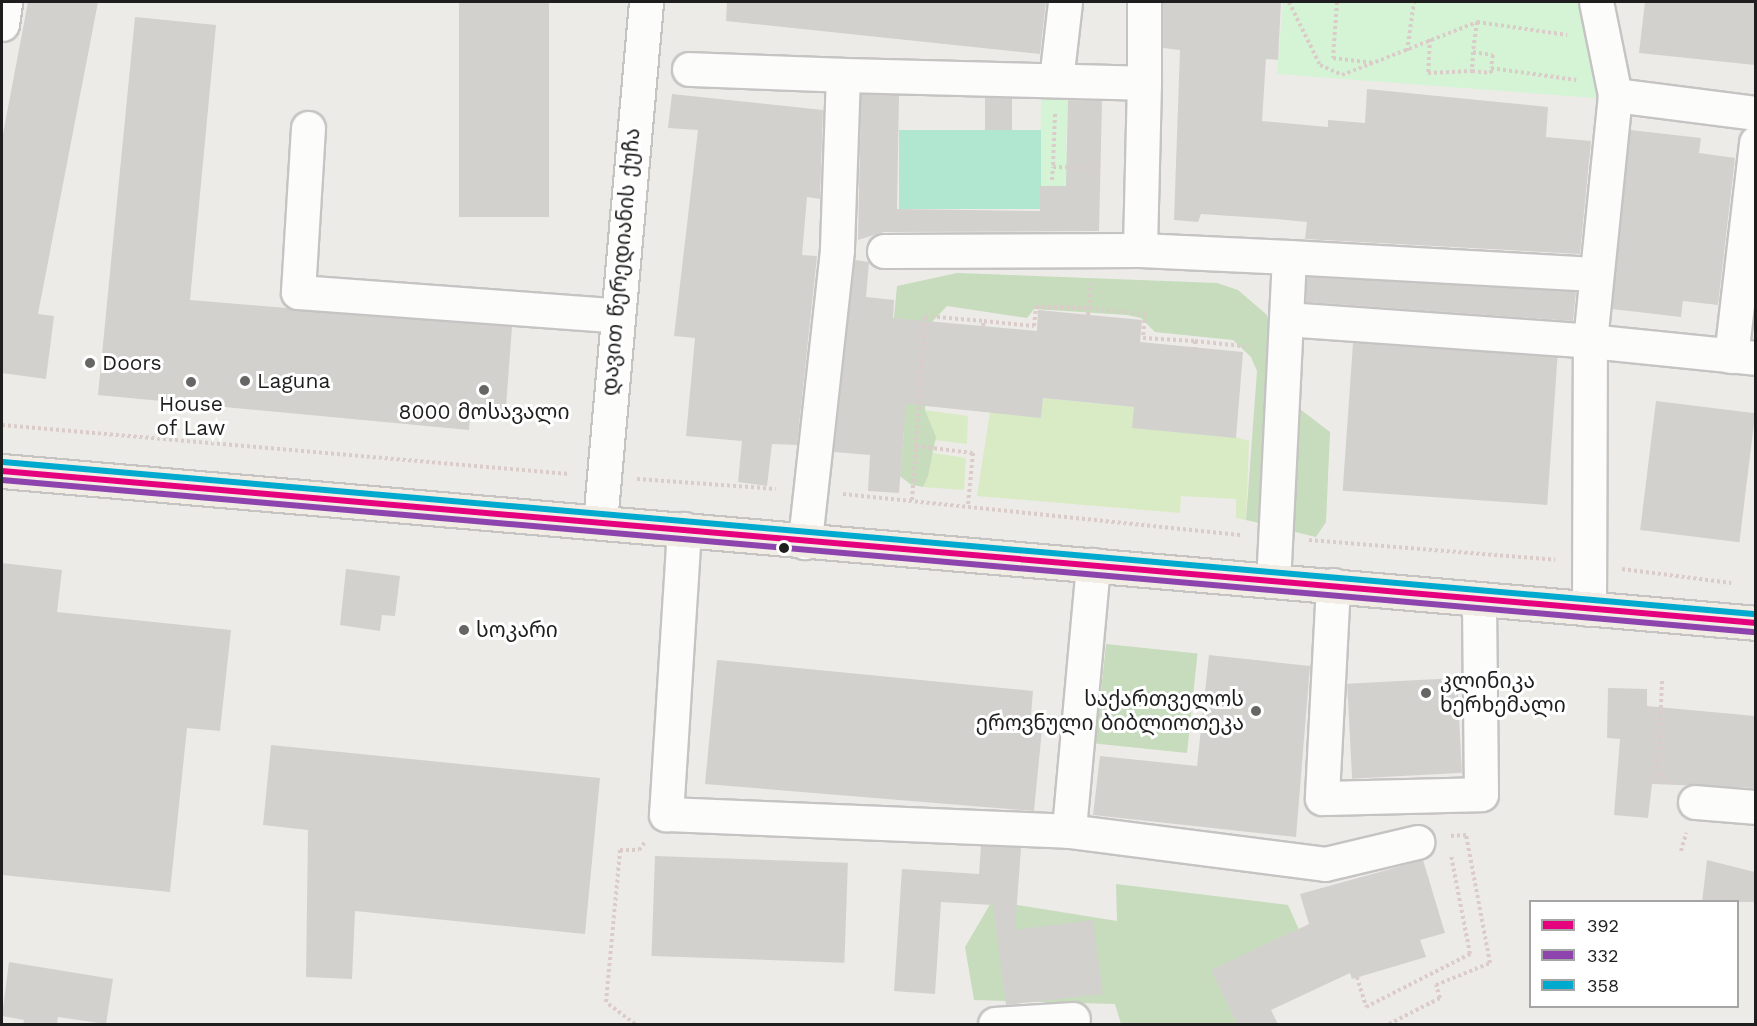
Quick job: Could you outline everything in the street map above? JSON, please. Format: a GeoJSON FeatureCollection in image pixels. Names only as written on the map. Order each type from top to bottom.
{"type":"FeatureCollection","features":[{"type":"Feature","properties":{"kind":"main road"},"geometry":{"type":"LineString","coordinates":[[2,471],[684,529],[805,542],[1273,579],[1479,601],[1755,623]]}},
{"type":"Feature","properties":{"kind":"street"},"geometry":{"type":"LineString","coordinates":[[2,24],[5,2]]}},
{"type":"Feature","properties":{"kind":"street","name":"დავით წერედიანის ქუჩა"},"geometry":{"type":"LineString","coordinates":[[600,522],[614,315],[646,2]]}},
{"type":"Feature","properties":{"kind":"street"},"geometry":{"type":"LineString","coordinates":[[1056,80],[1065,2]]}},
{"type":"Feature","properties":{"kind":"street"},"geometry":{"type":"LineString","coordinates":[[1140,250],[1144,2]]}},
{"type":"Feature","properties":{"kind":"street"},"geometry":{"type":"LineString","coordinates":[[1589,609],[1591,566],[1590,341],[1615,90],[1596,2]]}},
{"type":"Feature","properties":{"kind":"street"},"geometry":{"type":"LineString","coordinates":[[689,69],[1144,83]]}},
{"type":"Feature","properties":{"kind":"street"},"geometry":{"type":"LineString","coordinates":[[805,542],[837,250],[843,75]]}},
{"type":"Feature","properties":{"kind":"street"},"geometry":{"type":"LineString","coordinates":[[1615,90],[1755,113]]}},
{"type":"Feature","properties":{"kind":"street"},"geometry":{"type":"LineString","coordinates":[[308,128],[298,292],[614,315]]}},
{"type":"Feature","properties":{"kind":"street"},"geometry":{"type":"LineString","coordinates":[[1286,319],[1590,341],[1743,357],[1755,142]]}},
{"type":"Feature","properties":{"kind":"street"},"geometry":{"type":"LineString","coordinates":[[884,251],[1140,250],[1595,274]]}},
{"type":"Feature","properties":{"kind":"street"},"geometry":{"type":"LineString","coordinates":[[1273,579],[1289,257]]}},
{"type":"Feature","properties":{"kind":"street"},"geometry":{"type":"LineString","coordinates":[[684,529],[666,814],[1069,831],[1325,864],[1432,839]]}},
{"type":"Feature","properties":{"kind":"street"},"geometry":{"type":"LineString","coordinates":[[1069,831],[1094,565]]}},
{"type":"Feature","properties":{"kind":"street"},"geometry":{"type":"LineString","coordinates":[[1333,585],[1322,798],[1481,794],[1479,601]]}},
{"type":"Feature","properties":{"kind":"street"},"geometry":{"type":"LineString","coordinates":[[1695,802],[1755,807]]}},
{"type":"Feature","properties":{"kind":"street"},"geometry":{"type":"LineString","coordinates":[[995,1024],[1073,1018]]}},
{"type":"Feature","properties":{"kind":"path"},"geometry":{"type":"LineString","coordinates":[[1289,2],[1320,65],[1329,73],[1342,75],[1407,52],[1430,39],[1477,22],[1606,41]]}},
{"type":"Feature","properties":{"kind":"path"},"geometry":{"type":"LineString","coordinates":[[1337,2],[1333,58],[1377,63]]}},
{"type":"Feature","properties":{"kind":"path"},"geometry":{"type":"LineString","coordinates":[[1407,52],[1414,2]]}},
{"type":"Feature","properties":{"kind":"path"},"geometry":{"type":"LineString","coordinates":[[1472,71],[1477,22]]}},
{"type":"Feature","properties":{"kind":"path"},"geometry":{"type":"LineString","coordinates":[[1430,39],[1428,73],[1472,71],[1491,73],[1493,55],[1473,52]]}},
{"type":"Feature","properties":{"kind":"path"},"geometry":{"type":"LineString","coordinates":[[1491,68],[1615,90]]}},
{"type":"Feature","properties":{"kind":"path"},"geometry":{"type":"LineString","coordinates":[[1052,180],[1056,80]]}},
{"type":"Feature","properties":{"kind":"path"},"geometry":{"type":"LineString","coordinates":[[1053,166],[1093,168]]}},
{"type":"Feature","properties":{"kind":"path"},"geometry":{"type":"LineString","coordinates":[[912,500],[926,316],[1034,326],[1036,307],[1144,314],[1143,338],[1195,342],[1195,348]]}},
{"type":"Feature","properties":{"kind":"path"},"geometry":{"type":"LineString","coordinates":[[2,425],[571,474]]}},
{"type":"Feature","properties":{"kind":"path"},"geometry":{"type":"LineString","coordinates":[[916,446],[973,453],[968,505]]}},
{"type":"Feature","properties":{"kind":"path"},"geometry":{"type":"LineString","coordinates":[[634,479],[968,505],[1275,539],[1591,566],[1744,585]]}},
{"type":"Feature","properties":{"kind":"path"},"geometry":{"type":"LineString","coordinates":[[1662,681],[1658,774],[1695,802]]}},
{"type":"Feature","properties":{"kind":"path"},"geometry":{"type":"LineString","coordinates":[[1389,1024],[1440,998],[1436,985],[1490,963],[1466,835],[1452,836]]}},
{"type":"Feature","properties":{"kind":"path"},"geometry":{"type":"LineString","coordinates":[[1357,977],[1366,1007],[1470,954],[1432,839]]}},
{"type":"Feature","properties":{"kind":"path"},"geometry":{"type":"LineString","coordinates":[[634,1024],[606,1002],[620,850],[639,850]]}},
{"type":"Feature","properties":{"kind":"green space"},"geometry":{"type":"Polygon","coordinates":[[[1283,2],[1583,2],[1608,99],[1277,74],[1283,2]]]}},
{"type":"Feature","properties":{"kind":"green space"},"geometry":{"type":"Polygon","coordinates":[[[1041,94],[1068,95],[1066,150],[1100,151],[1069,186],[1040,186],[1041,94]]]}},
{"type":"Feature","properties":{"kind":"green space"},"geometry":{"type":"Polygon","coordinates":[[[899,130],[1041,130],[1041,209],[899,209],[899,130]]]}},
{"type":"Feature","properties":{"kind":"green space"},"geometry":{"type":"Polygon","coordinates":[[[957,273],[1217,283],[1238,290],[1267,315],[1292,403],[1330,432],[1326,522],[1316,537],[1246,520],[1257,371],[1251,357],[1233,340],[1155,332],[1141,318],[1127,315],[1034,309],[1027,318],[947,306],[930,324],[925,410],[936,437],[928,476],[923,487],[910,484],[900,476],[904,429],[883,428],[897,286],[957,273]]]}},
{"type":"Feature","properties":{"kind":"green space"},"geometry":{"type":"Polygon","coordinates":[[[1043,398],[1134,407],[1249,441],[1246,520],[1236,518],[1236,499],[1181,496],[1180,513],[977,496],[990,412],[1041,417],[1043,398]]]}},
{"type":"Feature","properties":{"kind":"green space"},"geometry":{"type":"Polygon","coordinates":[[[925,410],[968,416],[967,444],[935,440],[925,410]]]}},
{"type":"Feature","properties":{"kind":"green space"},"geometry":{"type":"Polygon","coordinates":[[[933,453],[966,458],[964,490],[923,487],[933,453]]]}},
{"type":"Feature","properties":{"kind":"green space"},"geometry":{"type":"Polygon","coordinates":[[[1106,644],[1197,654],[1187,753],[1096,743],[1106,644]]]}},
{"type":"Feature","properties":{"kind":"green space"},"geometry":{"type":"Polygon","coordinates":[[[1116,884],[1288,905],[1300,932],[1242,959],[1267,1024],[1121,1024],[1115,1004],[974,1000],[965,947],[992,901],[1117,921],[1116,884]]]}},
{"type":"Feature","properties":{"kind":"building"},"geometry":{"type":"Polygon","coordinates":[[[28,2],[98,2],[38,314],[54,316],[46,379],[2,373],[2,139],[28,2]]]}},
{"type":"Feature","properties":{"kind":"building"},"geometry":{"type":"Polygon","coordinates":[[[459,2],[549,2],[549,217],[459,217],[459,2]]]}},
{"type":"Feature","properties":{"kind":"building"},"geometry":{"type":"Polygon","coordinates":[[[727,2],[1046,2],[1040,54],[726,21],[727,2]]]}},
{"type":"Feature","properties":{"kind":"building"},"geometry":{"type":"Polygon","coordinates":[[[1163,2],[1281,2],[1278,60],[1266,59],[1262,121],[1328,127],[1328,120],[1365,123],[1367,89],[1548,107],[1546,137],[1591,141],[1580,254],[1305,239],[1307,222],[1276,219],[1201,214],[1198,222],[1174,220],[1180,50],[1163,48],[1163,2]]]}},
{"type":"Feature","properties":{"kind":"building"},"geometry":{"type":"Polygon","coordinates":[[[1645,2],[1755,2],[1755,65],[1639,53],[1645,2]]]}},
{"type":"Feature","properties":{"kind":"building"},"geometry":{"type":"Polygon","coordinates":[[[135,17],[216,25],[190,300],[512,327],[505,420],[470,417],[469,430],[98,395],[135,17]]]}},
{"type":"Feature","properties":{"kind":"building"},"geometry":{"type":"Polygon","coordinates":[[[672,94],[823,110],[820,199],[807,197],[802,255],[817,256],[797,445],[772,444],[767,486],[738,482],[742,441],[686,436],[695,338],[674,336],[698,130],[668,128],[672,94]]]}},
{"type":"Feature","properties":{"kind":"building"},"geometry":{"type":"Polygon","coordinates":[[[861,94],[899,95],[897,209],[1040,211],[1040,186],[1066,186],[1068,100],[1102,101],[1099,231],[884,232],[858,240],[861,94]]]}},
{"type":"Feature","properties":{"kind":"building"},"geometry":{"type":"Polygon","coordinates":[[[985,98],[1012,98],[1012,130],[985,130],[985,98]]]}},
{"type":"Feature","properties":{"kind":"building"},"geometry":{"type":"Polygon","coordinates":[[[1630,130],[1701,138],[1699,153],[1735,158],[1718,305],[1683,301],[1681,317],[1612,309],[1630,130]]]}},
{"type":"Feature","properties":{"kind":"building"},"geometry":{"type":"Polygon","coordinates":[[[855,260],[869,262],[866,297],[894,300],[893,318],[1037,331],[1038,310],[1142,320],[1140,342],[1243,352],[1236,438],[1132,428],[1134,407],[1043,398],[1041,418],[906,404],[899,493],[868,491],[870,455],[834,452],[855,260]]]}},
{"type":"Feature","properties":{"kind":"building"},"geometry":{"type":"Polygon","coordinates":[[[1307,277],[1576,292],[1573,321],[1306,302],[1307,277]]]}},
{"type":"Feature","properties":{"kind":"building"},"geometry":{"type":"Polygon","coordinates":[[[1353,343],[1558,357],[1547,505],[1343,491],[1353,343]]]}},
{"type":"Feature","properties":{"kind":"building"},"geometry":{"type":"Polygon","coordinates":[[[1656,401],[1755,413],[1739,542],[1640,530],[1656,401]]]}},
{"type":"Feature","properties":{"kind":"building"},"geometry":{"type":"Polygon","coordinates":[[[2,563],[62,570],[57,612],[231,630],[220,731],[187,728],[170,892],[2,875],[2,563]]]}},
{"type":"Feature","properties":{"kind":"building"},"geometry":{"type":"Polygon","coordinates":[[[346,569],[400,576],[395,616],[382,615],[380,631],[340,625],[346,569]]]}},
{"type":"Feature","properties":{"kind":"building","name":"საქართველოს ეროვნული ბიბლიოთეკა"},"geometry":{"type":"Polygon","coordinates":[[[1209,655],[1310,666],[1296,837],[1093,815],[1100,756],[1197,766],[1209,655]]]}},
{"type":"Feature","properties":{"kind":"building"},"geometry":{"type":"Polygon","coordinates":[[[717,660],[1033,691],[1030,728],[1042,729],[1034,811],[705,784],[717,660]]]}},
{"type":"Feature","properties":{"kind":"building"},"geometry":{"type":"Polygon","coordinates":[[[1457,678],[1462,773],[1352,779],[1347,684],[1457,678]]]}},
{"type":"Feature","properties":{"kind":"building"},"geometry":{"type":"Polygon","coordinates":[[[1608,688],[1647,689],[1647,706],[1755,716],[1755,788],[1652,784],[1648,818],[1614,815],[1620,739],[1607,738],[1608,688]]]}},
{"type":"Feature","properties":{"kind":"building"},"geometry":{"type":"Polygon","coordinates":[[[271,745],[600,778],[585,934],[355,911],[352,979],[306,977],[308,830],[263,825],[271,745]]]}},
{"type":"Feature","properties":{"kind":"building"},"geometry":{"type":"Polygon","coordinates":[[[981,846],[1021,848],[1015,930],[1093,920],[1103,994],[1006,1005],[993,905],[941,902],[935,994],[894,991],[902,869],[979,874],[981,846]]]}},
{"type":"Feature","properties":{"kind":"building"},"geometry":{"type":"Polygon","coordinates":[[[655,856],[848,863],[844,963],[652,956],[655,856]]]}},
{"type":"Feature","properties":{"kind":"building"},"geometry":{"type":"Polygon","coordinates":[[[1423,860],[1445,933],[1420,940],[1426,957],[1352,979],[1350,973],[1271,1010],[1278,1024],[1237,1024],[1211,970],[1309,924],[1300,894],[1423,860]]]}},
{"type":"Feature","properties":{"kind":"building"},"geometry":{"type":"Polygon","coordinates":[[[1707,860],[1755,872],[1755,902],[1702,900],[1707,860]]]}},
{"type":"Feature","properties":{"kind":"building"},"geometry":{"type":"Polygon","coordinates":[[[9,962],[113,979],[106,1024],[58,1017],[57,1024],[23,1024],[24,1020],[2,1016],[9,962]]]}},
{"type":"Feature","properties":{"kind":"transit line","name":"358"},"geometry":{"type":"LineString","coordinates":[[3,462],[1756,614]]}},
{"type":"Feature","properties":{"kind":"transit line","name":"392"},"geometry":{"type":"LineString","coordinates":[[2,471],[1756,623]]}},
{"type":"Feature","properties":{"kind":"transit line","name":"332"},"geometry":{"type":"LineString","coordinates":[[2,480],[1755,632]]}},
{"type":"Feature","properties":{"kind":"place","name":"Doors"},"geometry":{"type":"Point","coordinates":[90,363]}},
{"type":"Feature","properties":{"kind":"place","name":"Laguna"},"geometry":{"type":"Point","coordinates":[245,381]}},
{"type":"Feature","properties":{"kind":"place","name":"House of Law"},"geometry":{"type":"Point","coordinates":[191,382]}},
{"type":"Feature","properties":{"kind":"place","name":"8000 მოსავალი"},"geometry":{"type":"Point","coordinates":[484,390]}},
{"type":"Feature","properties":{"kind":"place","name":"სოკარი"},"geometry":{"type":"Point","coordinates":[464,630]}},
{"type":"Feature","properties":{"kind":"place","name":"კლინიკა ხერხემალი"},"geometry":{"type":"Point","coordinates":[1426,693]}},
{"type":"Feature","properties":{"kind":"place","name":"საქართველოს ეროვნული ბიბლიოთეკა"},"geometry":{"type":"Point","coordinates":[1256,711]}}]}
